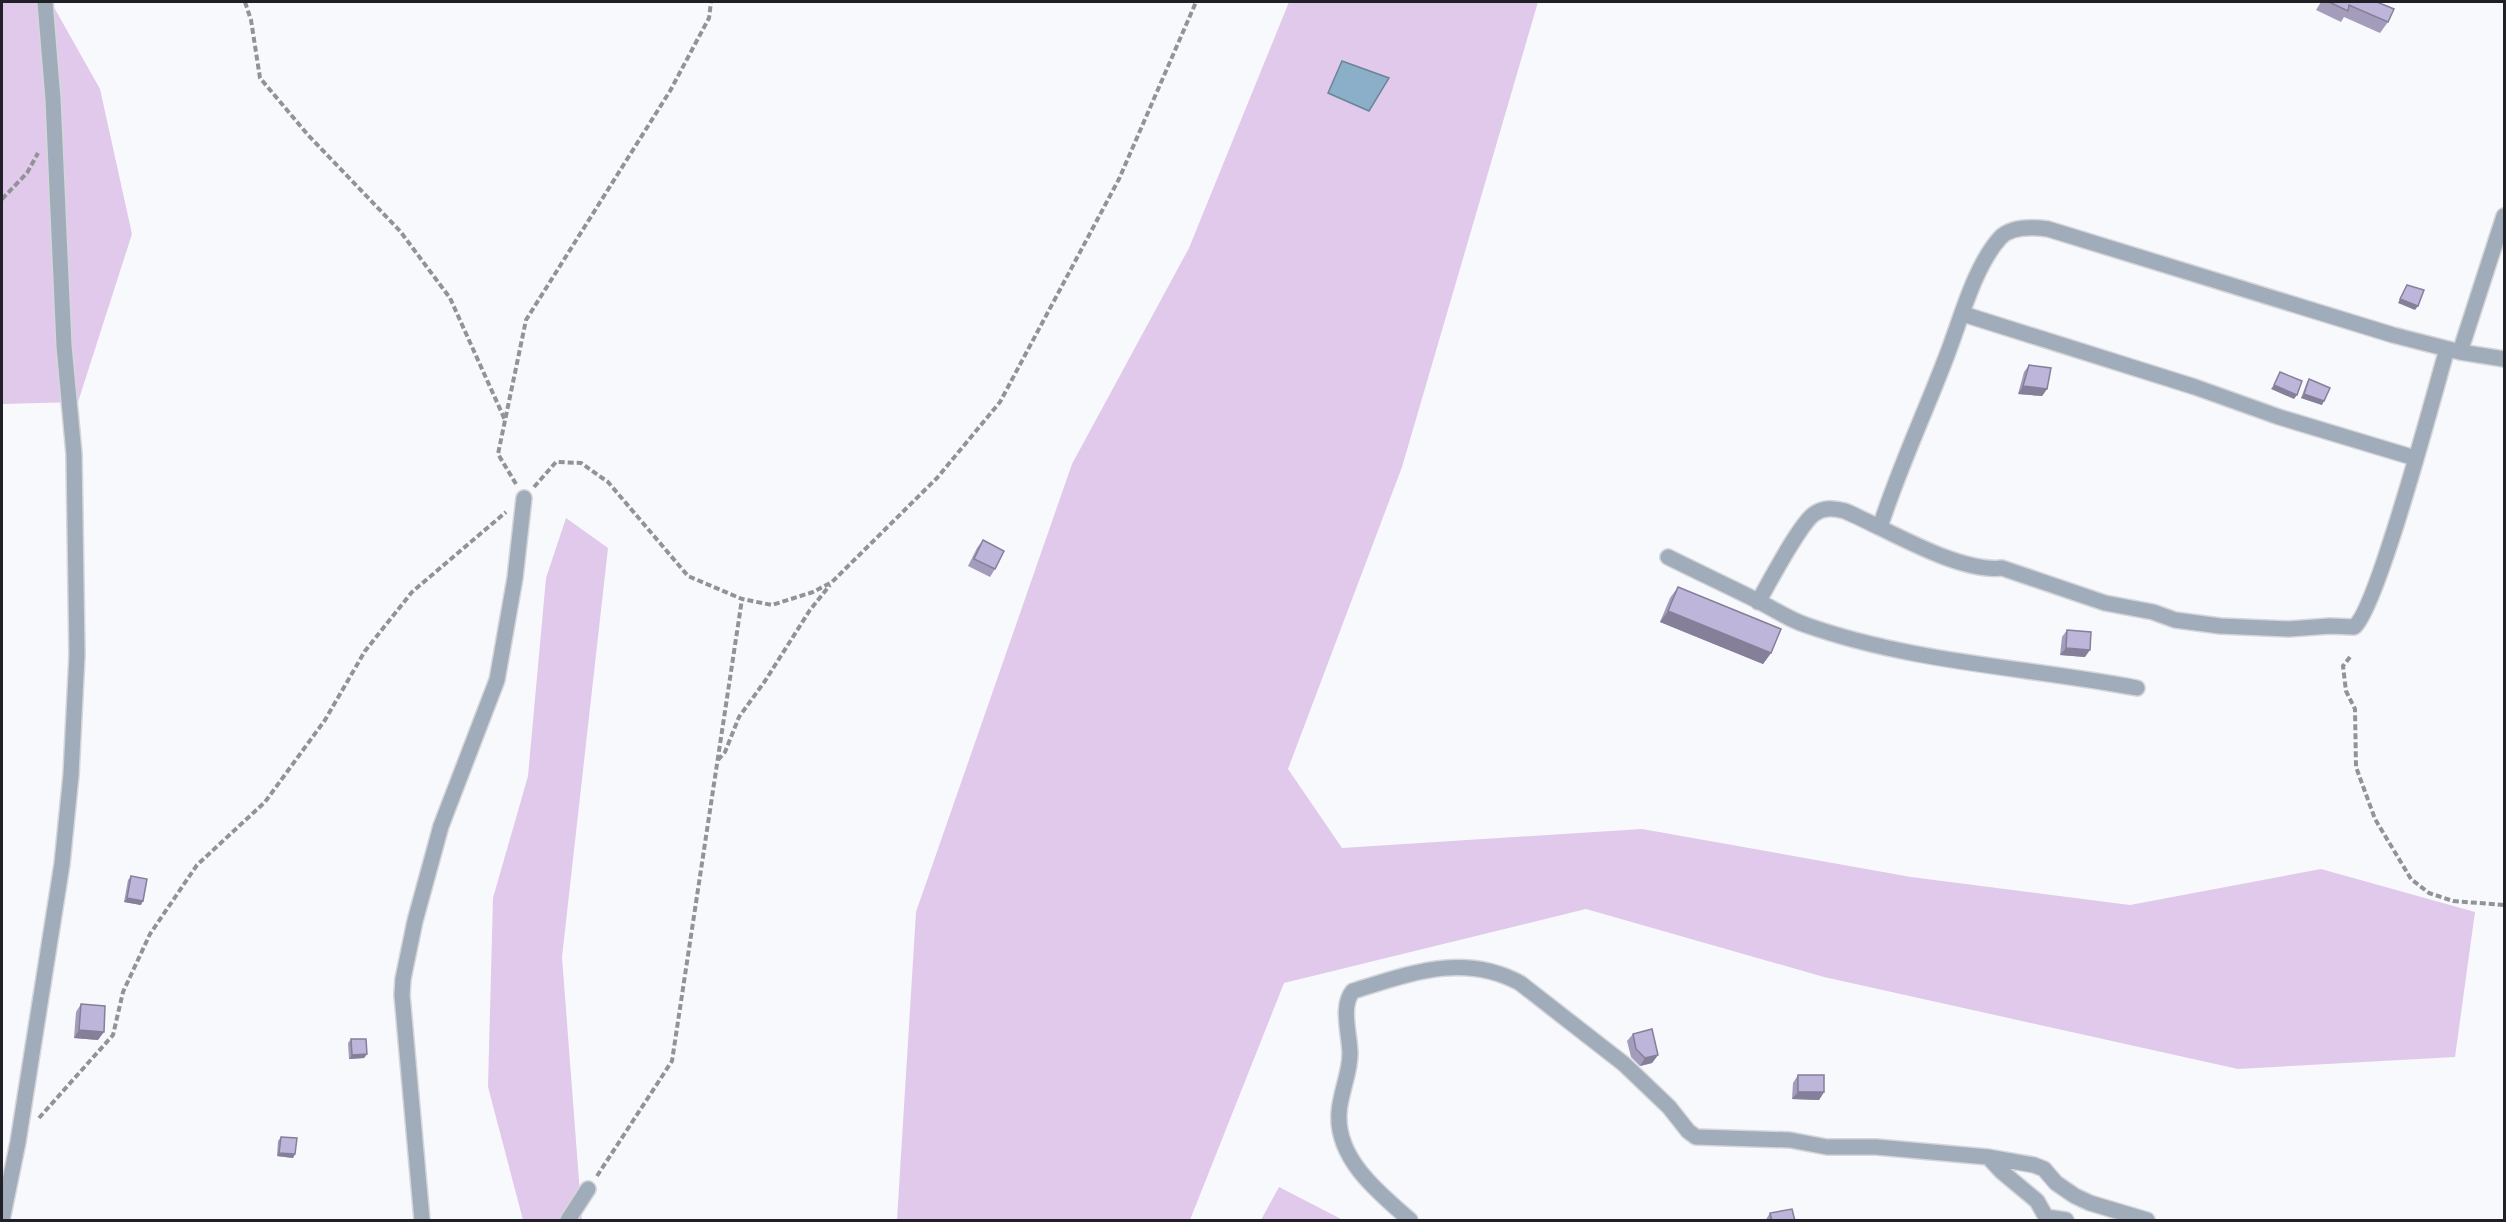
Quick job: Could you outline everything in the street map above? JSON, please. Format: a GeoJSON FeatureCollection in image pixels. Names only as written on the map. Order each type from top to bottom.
{"type":"FeatureCollection","features":[{"type":"Feature","properties":{"kind":"street"},"geometry":{"type":"LineString","coordinates":[[2,1221],[18,1142],[62,864],[77,655],[74,454],[64,346],[55,134],[45,2]]}},
{"type":"Feature","properties":{"kind":"street"},"geometry":{"type":"LineString","coordinates":[[1758,602],[1794,540],[1812,515],[1832,508],[1845,511],[1948,558],[1985,570],[2002,568],[2104,603],[2153,612],[2175,620],[2220,626],[2289,629],[2330,626],[2348,628],[2357,624],[2366,610],[2388,549],[2415,458],[2505,216]]}},
{"type":"Feature","properties":{"kind":"street"},"geometry":{"type":"LineString","coordinates":[[1880,527],[1902,461],[1983,262],[2002,236],[2030,227],[2048,230],[2393,335],[2454,351],[2505,359]]}},
{"type":"Feature","properties":{"kind":"street"},"geometry":{"type":"LineString","coordinates":[[1963,314],[2194,387],[2279,417],[2415,458]]}},
{"type":"Feature","properties":{"kind":"street"},"geometry":{"type":"LineString","coordinates":[[422,1221],[402,994],[403,979],[415,921],[441,826],[497,680],[515,578],[524,498]]}},
{"type":"Feature","properties":{"kind":"street"},"geometry":{"type":"LineString","coordinates":[[1668,558],[1805,625],[1894,650],[1944,660],[2073,676],[2137,688]]}},
{"type":"Feature","properties":{"kind":"street"},"geometry":{"type":"LineString","coordinates":[[1410,1221],[1377,1191],[1356,1166],[1341,1136],[1339,1112],[1350,1056],[1345,1005],[1353,991],[1431,968],[1468,968],[1502,974],[1520,983],[1624,1064],[1670,1107],[1688,1131],[1696,1137],[1790,1140],[1827,1147],[1876,1147],[1988,1157],[2034,1165],[2044,1169],[2056,1183],[2082,1200],[2147,1221]]}},
{"type":"Feature","properties":{"kind":"street"},"geometry":{"type":"LineString","coordinates":[[1988,1157],[2037,1201],[2046,1217],[2066,1221]]}},
{"type":"Feature","properties":{"kind":"street"},"geometry":{"type":"LineString","coordinates":[[568,1221],[588,1189]]}},
{"type":"Feature","properties":{"kind":"path"},"geometry":{"type":"LineString","coordinates":[[245,2],[251,20],[260,78],[308,135],[400,231],[450,298],[506,420]]}},
{"type":"Feature","properties":{"kind":"path"},"geometry":{"type":"LineString","coordinates":[[524,498],[498,454],[526,320],[670,91],[709,18],[711,2]]}},
{"type":"Feature","properties":{"kind":"path"},"geometry":{"type":"LineString","coordinates":[[716,761],[724,752],[739,717],[810,610],[832,582],[937,477],[1000,402],[1119,179],[1196,2]]}},
{"type":"Feature","properties":{"kind":"path"},"geometry":{"type":"LineString","coordinates":[[2,199],[27,173],[38,154],[55,134]]}},
{"type":"Feature","properties":{"kind":"path"},"geometry":{"type":"LineString","coordinates":[[18,1142],[113,1035],[123,993],[150,934],[197,865],[266,802],[325,720],[365,651],[412,592],[524,498],[556,462],[581,463],[608,482],[688,576],[742,599],[772,605],[813,592],[832,582]]}},
{"type":"Feature","properties":{"kind":"path"},"geometry":{"type":"LineString","coordinates":[[588,1189],[672,1060],[742,599]]}},
{"type":"Feature","properties":{"kind":"path"},"geometry":{"type":"LineString","coordinates":[[2350,657],[2343,666],[2346,691],[2355,709],[2356,767],[2375,819],[2411,879],[2429,892],[2453,901],[2505,905]]}},
{"type":"Feature","properties":{"kind":"shaded area"},"geometry":{"type":"Polygon","coordinates":[[[2,2],[51,2],[100,89],[132,234],[78,402],[2,404],[2,2]]]}},
{"type":"Feature","properties":{"kind":"shaded area"},"geometry":{"type":"Polygon","coordinates":[[[1289,2],[1538,2],[1402,467],[1288,769],[1342,848],[1642,829],[1911,877],[2130,905],[2321,869],[2475,912],[2455,1057],[2238,1069],[1824,977],[1586,909],[1284,983],[1190,1220],[897,1220],[916,912],[1072,464],[1189,248],[1289,2]]]}},
{"type":"Feature","properties":{"kind":"shaded area"},"geometry":{"type":"Polygon","coordinates":[[[566,518],[608,548],[562,957],[582,1220],[523,1220],[488,1087],[493,898],[528,776],[546,578],[566,518]]]}},
{"type":"Feature","properties":{"kind":"shaded area"},"geometry":{"type":"Polygon","coordinates":[[[1279,1187],[1343,1220],[1261,1220],[1279,1187]]]}},
{"type":"Feature","properties":{"kind":"water"},"geometry":{"type":"Polygon","coordinates":[[[1342,61],[1389,78],[1369,111],[1328,93],[1342,61]]]}},
{"type":"Feature","properties":{"kind":"building"},"geometry":{"type":"Polygon","coordinates":[[[2329,2],[2377,2],[2394,9],[2388,22],[2349,5],[2348,11],[2329,2]]]}},
{"type":"Feature","properties":{"kind":"building"},"geometry":{"type":"Polygon","coordinates":[[[2407,285],[2424,290],[2418,306],[2400,299],[2407,285]]]}},
{"type":"Feature","properties":{"kind":"building"},"geometry":{"type":"Polygon","coordinates":[[[2029,365],[2051,368],[2047,389],[2023,386],[2029,365]]]}},
{"type":"Feature","properties":{"kind":"building"},"geometry":{"type":"Polygon","coordinates":[[[2280,372],[2302,381],[2297,395],[2274,385],[2280,372]]]}},
{"type":"Feature","properties":{"kind":"building"},"geometry":{"type":"Polygon","coordinates":[[[2309,379],[2330,388],[2324,401],[2304,394],[2309,379]]]}},
{"type":"Feature","properties":{"kind":"building"},"geometry":{"type":"Polygon","coordinates":[[[983,540],[1004,551],[995,569],[974,559],[983,540]]]}},
{"type":"Feature","properties":{"kind":"building"},"geometry":{"type":"Polygon","coordinates":[[[1678,587],[1781,629],[1771,653],[1668,611],[1678,587]]]}},
{"type":"Feature","properties":{"kind":"building"},"geometry":{"type":"Polygon","coordinates":[[[2067,630],[2091,632],[2090,650],[2066,648],[2067,630]]]}},
{"type":"Feature","properties":{"kind":"building"},"geometry":{"type":"Polygon","coordinates":[[[131,876],[147,879],[143,901],[127,898],[131,876]]]}},
{"type":"Feature","properties":{"kind":"building"},"geometry":{"type":"Polygon","coordinates":[[[81,1004],[105,1006],[104,1032],[79,1030],[81,1004]]]}},
{"type":"Feature","properties":{"kind":"building"},"geometry":{"type":"Polygon","coordinates":[[[1652,1029],[1658,1055],[1645,1058],[1636,1049],[1633,1034],[1652,1029]]]}},
{"type":"Feature","properties":{"kind":"building"},"geometry":{"type":"Polygon","coordinates":[[[351,1039],[366,1039],[367,1054],[352,1055],[351,1039]]]}},
{"type":"Feature","properties":{"kind":"building"},"geometry":{"type":"Polygon","coordinates":[[[1798,1075],[1824,1075],[1824,1092],[1798,1092],[1798,1075]]]}},
{"type":"Feature","properties":{"kind":"building"},"geometry":{"type":"Polygon","coordinates":[[[281,1137],[297,1138],[295,1154],[279,1153],[281,1137]]]}},
{"type":"Feature","properties":{"kind":"building"},"geometry":{"type":"Polygon","coordinates":[[[1792,1209],[1795,1221],[1772,1221],[1770,1213],[1792,1209]]]}}]}
